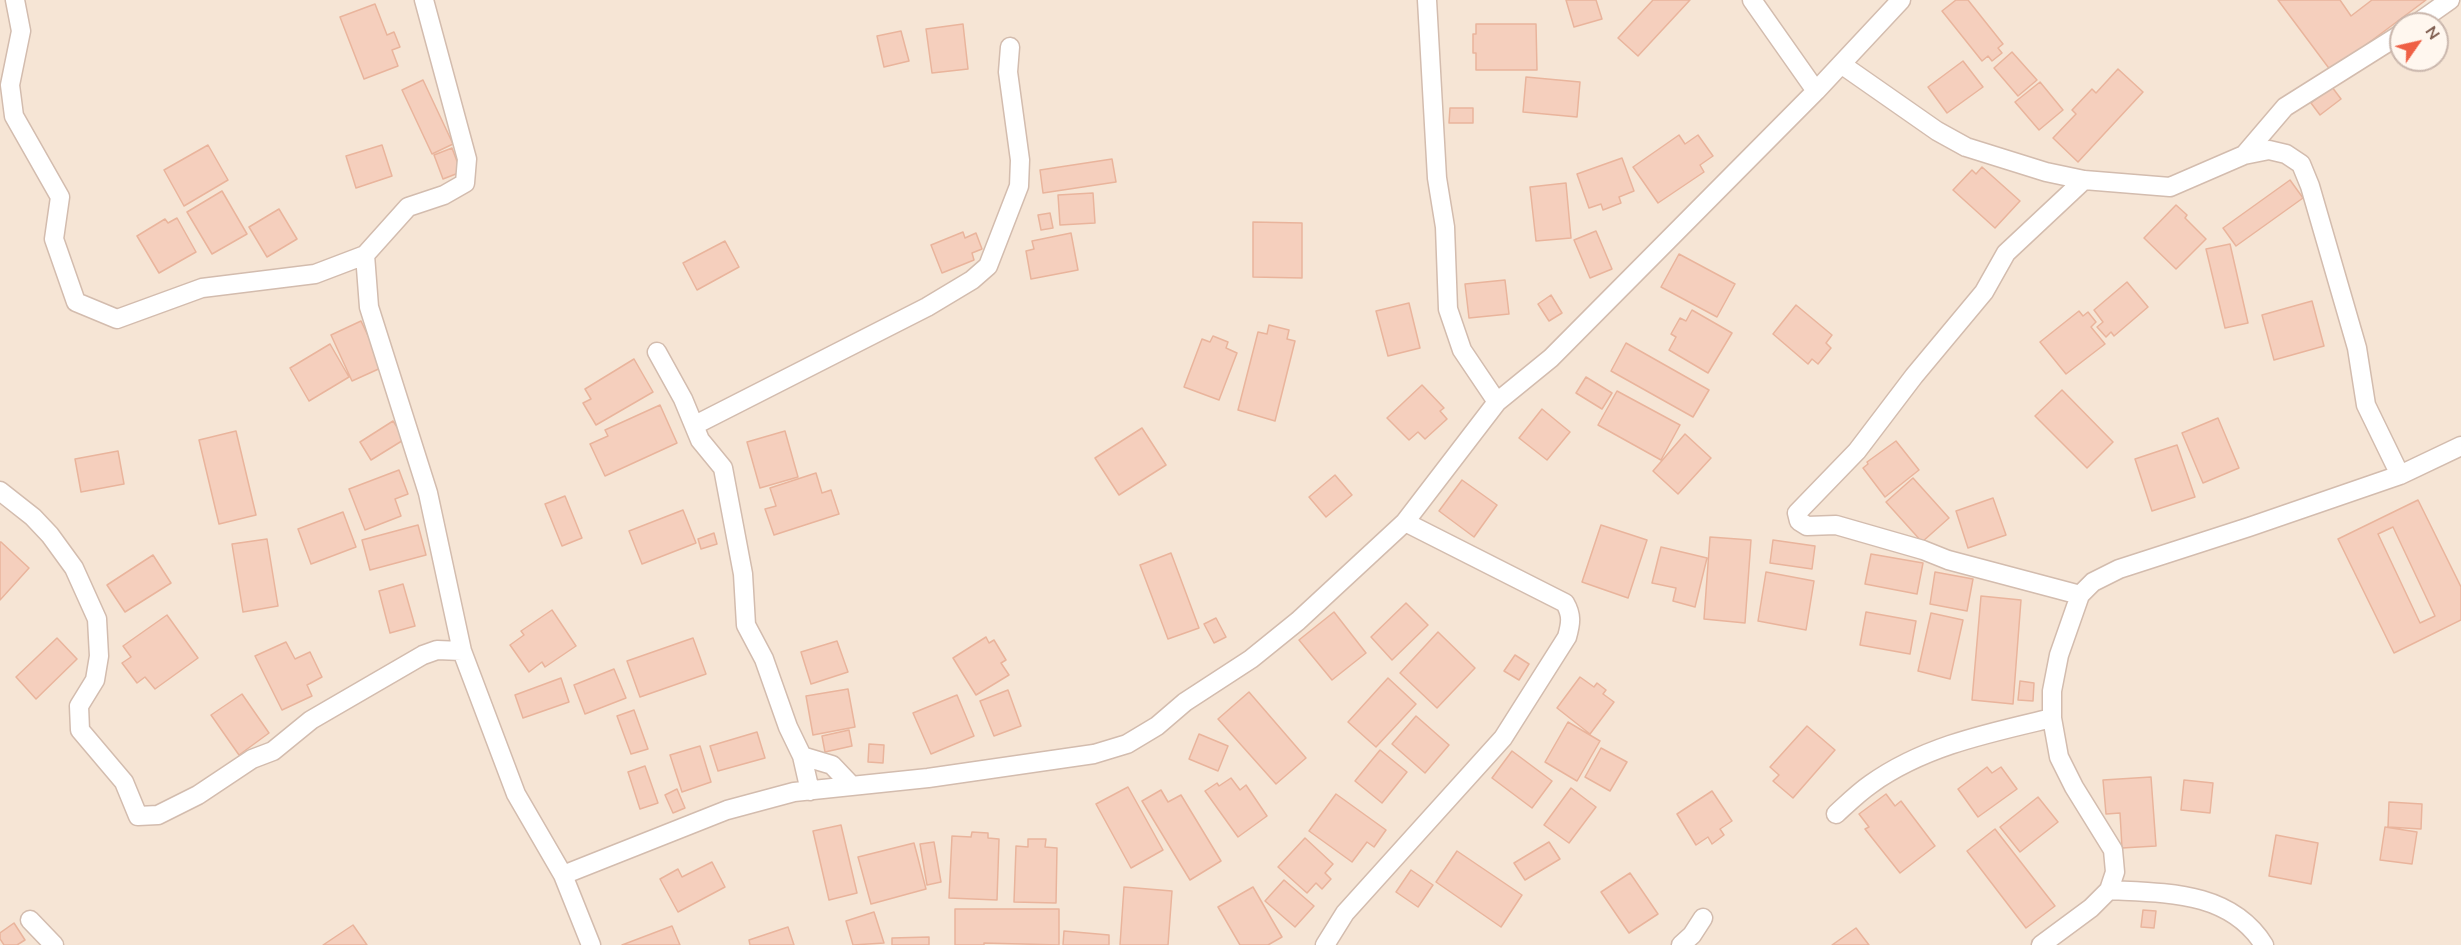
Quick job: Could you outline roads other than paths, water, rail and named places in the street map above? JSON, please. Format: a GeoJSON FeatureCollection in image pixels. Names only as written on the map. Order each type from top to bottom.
{"type":"FeatureCollection","features":[{"type":"Feature","properties":{"kind":"street"},"geometry":{"type":"LineString","coordinates":[[15,0],[21,31],[10,85],[14,116],[60,197],[54,239],[76,302],[117,320],[202,288],[315,274],[365,255],[408,207],[444,195],[465,183],[467,159],[424,0]]}},
{"type":"Feature","properties":{"kind":"street"},"geometry":{"type":"LineString","coordinates":[[1426,0],[1437,178],[1445,227],[1448,309],[1462,350],[1497,402]]}},
{"type":"Feature","properties":{"kind":"street"},"geometry":{"type":"LineString","coordinates":[[1752,0],[1816,91]]}},
{"type":"Feature","properties":{"kind":"street"},"geometry":{"type":"LineString","coordinates":[[563,875],[727,810],[794,792],[928,778],[1094,754],[1127,744],[1157,726],[1185,702],[1261,651],[1298,621],[1405,522],[1497,402],[1551,358],[1816,91],[1901,0]]}},
{"type":"Feature","properties":{"kind":"street"},"geometry":{"type":"LineString","coordinates":[[2433,12],[2450,0]]}},
{"type":"Feature","properties":{"kind":"street"},"geometry":{"type":"LineString","coordinates":[[2244,155],[2285,106],[2389,41]]}},
{"type":"Feature","properties":{"kind":"street"},"geometry":{"type":"LineString","coordinates":[[695,425],[927,307],[972,280],[988,266],[1019,186],[1020,160],[1008,72],[1010,47]]}},
{"type":"Feature","properties":{"kind":"street"},"geometry":{"type":"LineString","coordinates":[[1841,64],[1937,131],[1966,147],[2046,172],[2085,180],[2170,187],[2244,155],[2269,150],[2286,154],[2301,164],[2310,186],[2357,348],[2366,405],[2400,475]]}},
{"type":"Feature","properties":{"kind":"street"},"geometry":{"type":"LineString","coordinates":[[2079,595],[1948,560],[1923,550],[1836,525],[1807,526],[1799,521],[1797,513],[1857,451],[1914,376],[1984,292],[2006,253],[2085,180]]}},
{"type":"Feature","properties":{"kind":"street"},"geometry":{"type":"LineString","coordinates":[[365,255],[369,307],[428,493],[462,651],[516,794],[563,875],[591,945]]}},
{"type":"Feature","properties":{"kind":"street"},"geometry":{"type":"LineString","coordinates":[[657,352],[683,399],[700,440],[723,468],[743,574],[746,625],[764,659],[788,727],[802,756],[810,790]]}},
{"type":"Feature","properties":{"kind":"street"},"geometry":{"type":"LineString","coordinates":[[2041,945],[2091,908],[2109,890],[2115,872],[2113,850],[2074,787],[2059,757],[2052,718],[2052,692],[2059,656],[2079,595],[2093,582],[2119,569],[2400,475],[2461,446]]}},
{"type":"Feature","properties":{"kind":"street"},"geometry":{"type":"LineString","coordinates":[[0,491],[33,517],[50,535],[74,568],[97,619],[99,656],[95,680],[79,706],[80,730],[124,782],[138,816],[158,815],[198,795],[252,759],[273,751],[319,715],[423,655],[437,650],[462,651]]}},
{"type":"Feature","properties":{"kind":"street"},"geometry":{"type":"LineString","coordinates":[[1324,945],[1345,913],[1503,738],[1567,637],[1571,623],[1570,612],[1564,603],[1405,522]]}},
{"type":"Feature","properties":{"kind":"street"},"geometry":{"type":"LineString","coordinates":[[1836,814],[1870,784],[1909,761],[1955,742],[2052,718]]}},
{"type":"Feature","properties":{"kind":"street"},"geometry":{"type":"LineString","coordinates":[[802,756],[832,765],[852,786]]}},
{"type":"Feature","properties":{"kind":"street"},"geometry":{"type":"LineString","coordinates":[[2109,890],[2173,893],[2226,908],[2253,927],[2264,945]]}},
{"type":"Feature","properties":{"kind":"street"},"geometry":{"type":"LineString","coordinates":[[1681,945],[1692,935],[1702,918]]}},
{"type":"Feature","properties":{"kind":"street"},"geometry":{"type":"LineString","coordinates":[[30,920],[54,945]]}}]}
